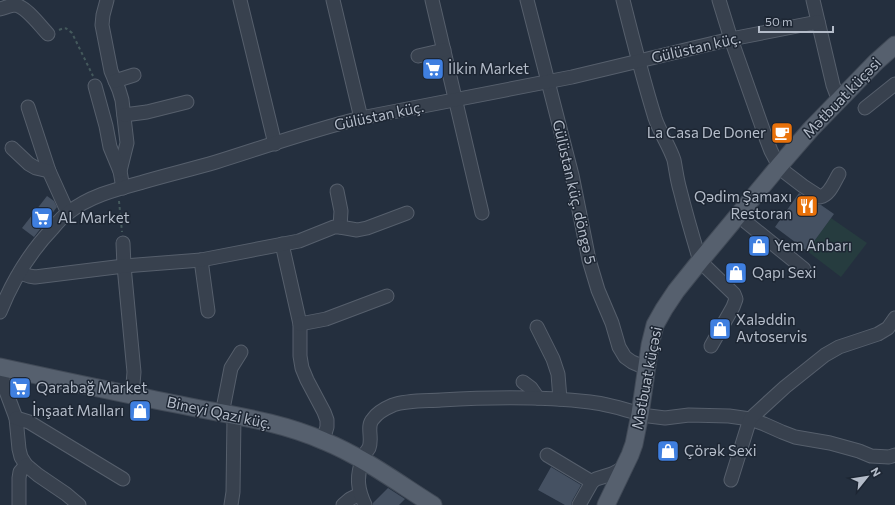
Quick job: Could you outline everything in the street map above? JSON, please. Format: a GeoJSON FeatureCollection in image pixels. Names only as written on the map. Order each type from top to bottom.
{"type":"FeatureCollection","features":[{"type":"Feature","properties":{"kind":"main road","name":"Mətbuat küçəsi"},"geometry":{"type":"LineString","coordinates":[[606,505],[625,467],[645,415],[659,348],[664,330],[672,314],[704,265],[742,219],[783,170],[818,135],[876,62],[895,46]]}},
{"type":"Feature","properties":{"kind":"main road","name":"Mətbuat küçəsi"},"geometry":{"type":"LineString","coordinates":[[844,101],[895,58]]}},
{"type":"Feature","properties":{"kind":"main road","name":"Mətbuat küçəsi"},"geometry":{"type":"LineString","coordinates":[[618,505],[639,460],[647,434],[645,415],[646,368],[655,325],[676,291],[704,265]]}},
{"type":"Feature","properties":{"kind":"main road","name":"Bineyi Qazi küç."},"geometry":{"type":"LineString","coordinates":[[1,367],[132,396],[258,420],[280,426],[323,440],[348,452],[434,505]]}},
{"type":"Feature","properties":{"kind":"street"},"geometry":{"type":"LineString","coordinates":[[108,0],[102,25],[111,71],[122,100],[127,143],[120,170],[120,189]]}},
{"type":"Feature","properties":{"kind":"street"},"geometry":{"type":"LineString","coordinates":[[240,0],[275,144]]}},
{"type":"Feature","properties":{"kind":"street"},"geometry":{"type":"LineString","coordinates":[[333,0],[361,118]]}},
{"type":"Feature","properties":{"kind":"street"},"geometry":{"type":"LineString","coordinates":[[432,0],[482,213]]}},
{"type":"Feature","properties":{"kind":"street","name":"Gülüstan küç. döngə 5"},"geometry":{"type":"LineString","coordinates":[[527,0],[572,175],[589,260],[598,290],[612,324],[619,347],[625,357],[646,368]]}},
{"type":"Feature","properties":{"kind":"street"},"geometry":{"type":"LineString","coordinates":[[623,0],[638,62],[655,119],[674,160],[691,234],[704,265],[734,294],[736,299],[711,346]]}},
{"type":"Feature","properties":{"kind":"street"},"geometry":{"type":"LineString","coordinates":[[719,0],[731,40],[771,151],[783,170],[820,197],[827,194],[839,174]]}},
{"type":"Feature","properties":{"kind":"street"},"geometry":{"type":"LineString","coordinates":[[813,0],[833,85],[836,93],[844,101]]}},
{"type":"Feature","properties":{"kind":"street"},"geometry":{"type":"LineString","coordinates":[[0,9],[17,5],[27,12],[48,34]]}},
{"type":"Feature","properties":{"kind":"street","name":"Gülüstan küç."},"geometry":{"type":"LineString","coordinates":[[0,312],[11,287],[33,252],[46,235],[68,213],[85,202],[101,195],[361,118],[572,78],[731,40],[818,22]]}},
{"type":"Feature","properties":{"kind":"street"},"geometry":{"type":"LineString","coordinates":[[418,56],[444,50]]}},
{"type":"Feature","properties":{"kind":"street"},"geometry":{"type":"LineString","coordinates":[[115,81],[134,75]]}},
{"type":"Feature","properties":{"kind":"street"},"geometry":{"type":"LineString","coordinates":[[865,108],[895,84]]}},
{"type":"Feature","properties":{"kind":"street"},"geometry":{"type":"LineString","coordinates":[[96,86],[110,146],[120,170]]}},
{"type":"Feature","properties":{"kind":"street"},"geometry":{"type":"LineString","coordinates":[[124,115],[147,112],[187,102]]}},
{"type":"Feature","properties":{"kind":"street"},"geometry":{"type":"LineString","coordinates":[[28,107],[49,171],[68,213]]}},
{"type":"Feature","properties":{"kind":"street"},"geometry":{"type":"LineString","coordinates":[[12,148],[29,164],[36,168],[49,171]]}},
{"type":"Feature","properties":{"kind":"street"},"geometry":{"type":"LineString","coordinates":[[337,191],[340,211],[340,227]]}},
{"type":"Feature","properties":{"kind":"street"},"geometry":{"type":"LineString","coordinates":[[20,273],[35,277],[124,266],[200,260],[299,241],[334,227],[357,230],[367,228],[407,213]]}},
{"type":"Feature","properties":{"kind":"street"},"geometry":{"type":"LineString","coordinates":[[742,219],[804,269]]}},
{"type":"Feature","properties":{"kind":"street"},"geometry":{"type":"LineString","coordinates":[[123,243],[134,372],[132,396]]}},
{"type":"Feature","properties":{"kind":"street"},"geometry":{"type":"LineString","coordinates":[[282,244],[300,324],[300,356],[302,368],[327,420],[327,427],[323,440]]}},
{"type":"Feature","properties":{"kind":"street"},"geometry":{"type":"LineString","coordinates":[[200,260],[208,311]]}},
{"type":"Feature","properties":{"kind":"street"},"geometry":{"type":"LineString","coordinates":[[300,324],[326,319],[387,296]]}},
{"type":"Feature","properties":{"kind":"street"},"geometry":{"type":"LineString","coordinates":[[731,480],[750,419],[785,387],[825,355],[839,347],[878,334],[888,328],[895,318]]}},
{"type":"Feature","properties":{"kind":"street"},"geometry":{"type":"LineString","coordinates":[[537,327],[553,359],[558,374],[560,399]]}},
{"type":"Feature","properties":{"kind":"street"},"geometry":{"type":"LineString","coordinates":[[230,505],[233,492],[228,415],[231,368],[241,352]]}},
{"type":"Feature","properties":{"kind":"street"},"geometry":{"type":"LineString","coordinates":[[1,367],[4,386],[16,418],[21,457],[26,465],[38,475],[66,494],[79,505]]}},
{"type":"Feature","properties":{"kind":"street"},"geometry":{"type":"LineString","coordinates":[[523,382],[531,388],[538,398]]}},
{"type":"Feature","properties":{"kind":"street"},"geometry":{"type":"LineString","coordinates":[[343,505],[350,499],[363,500],[358,484],[359,472],[362,460],[370,446],[370,423],[373,418],[392,405],[412,402],[522,397],[592,402],[645,415],[665,418],[689,415],[750,419],[795,437],[830,443],[872,456],[889,457],[895,455]]}},
{"type":"Feature","properties":{"kind":"street"},"geometry":{"type":"LineString","coordinates":[[16,418],[29,422],[123,479]]}},
{"type":"Feature","properties":{"kind":"street"},"geometry":{"type":"LineString","coordinates":[[547,455],[592,482]]}},
{"type":"Feature","properties":{"kind":"street"},"geometry":{"type":"LineString","coordinates":[[19,505],[20,472],[26,465]]}},
{"type":"Feature","properties":{"kind":"street"},"geometry":{"type":"LineString","coordinates":[[579,505],[592,482],[625,467]]}},
{"type":"Feature","properties":{"kind":"path"},"geometry":{"type":"LineString","coordinates":[[48,34],[64,28],[67,28],[72,33],[95,79],[96,86]]}},
{"type":"Feature","properties":{"kind":"path"},"geometry":{"type":"LineString","coordinates":[[120,189],[119,200],[123,243]]}},
{"type":"Feature","properties":{"kind":"green space"},"geometry":{"type":"Polygon","coordinates":[[[831,218],[867,243],[841,277],[807,251],[831,218]]]}},
{"type":"Feature","properties":{"kind":"building"},"geometry":{"type":"Polygon","coordinates":[[[799,193],[834,214],[807,251],[775,227],[799,193]]]}},
{"type":"Feature","properties":{"kind":"building"},"geometry":{"type":"Polygon","coordinates":[[[47,196],[54,201],[57,207],[34,237],[22,228],[47,196]]]}},
{"type":"Feature","properties":{"kind":"building"},"geometry":{"type":"Polygon","coordinates":[[[551,467],[581,485],[571,505],[565,505],[538,490],[551,467]]]}},
{"type":"Feature","properties":{"kind":"building"},"geometry":{"type":"Polygon","coordinates":[[[388,488],[405,499],[399,505],[373,505],[373,503],[388,488]]]}},
{"type":"Feature","properties":{"kind":"place","name":"İlkin Market"},"geometry":{"type":"Point","coordinates":[433,69]}},
{"type":"Feature","properties":{"kind":"place","name":"La Casa De Doner"},"geometry":{"type":"Point","coordinates":[782,133]}},
{"type":"Feature","properties":{"kind":"place","name":"Qədim Şamaxı Restoran"},"geometry":{"type":"Point","coordinates":[807,206]}},
{"type":"Feature","properties":{"kind":"place","name":"AL Market"},"geometry":{"type":"Point","coordinates":[42,218]}},
{"type":"Feature","properties":{"kind":"place","name":"Yem Anbarı"},"geometry":{"type":"Point","coordinates":[759,246]}},
{"type":"Feature","properties":{"kind":"place","name":"Qapı Sexi"},"geometry":{"type":"Point","coordinates":[736,273]}},
{"type":"Feature","properties":{"kind":"place","name":"Xaləddin Avtoservis"},"geometry":{"type":"Point","coordinates":[720,329]}},
{"type":"Feature","properties":{"kind":"place","name":"Qarabağ Market"},"geometry":{"type":"Point","coordinates":[20,388]}},
{"type":"Feature","properties":{"kind":"place","name":"İnşaat Malları"},"geometry":{"type":"Point","coordinates":[140,411]}},
{"type":"Feature","properties":{"kind":"place","name":"Çörək Sexi"},"geometry":{"type":"Point","coordinates":[668,451]}}]}
